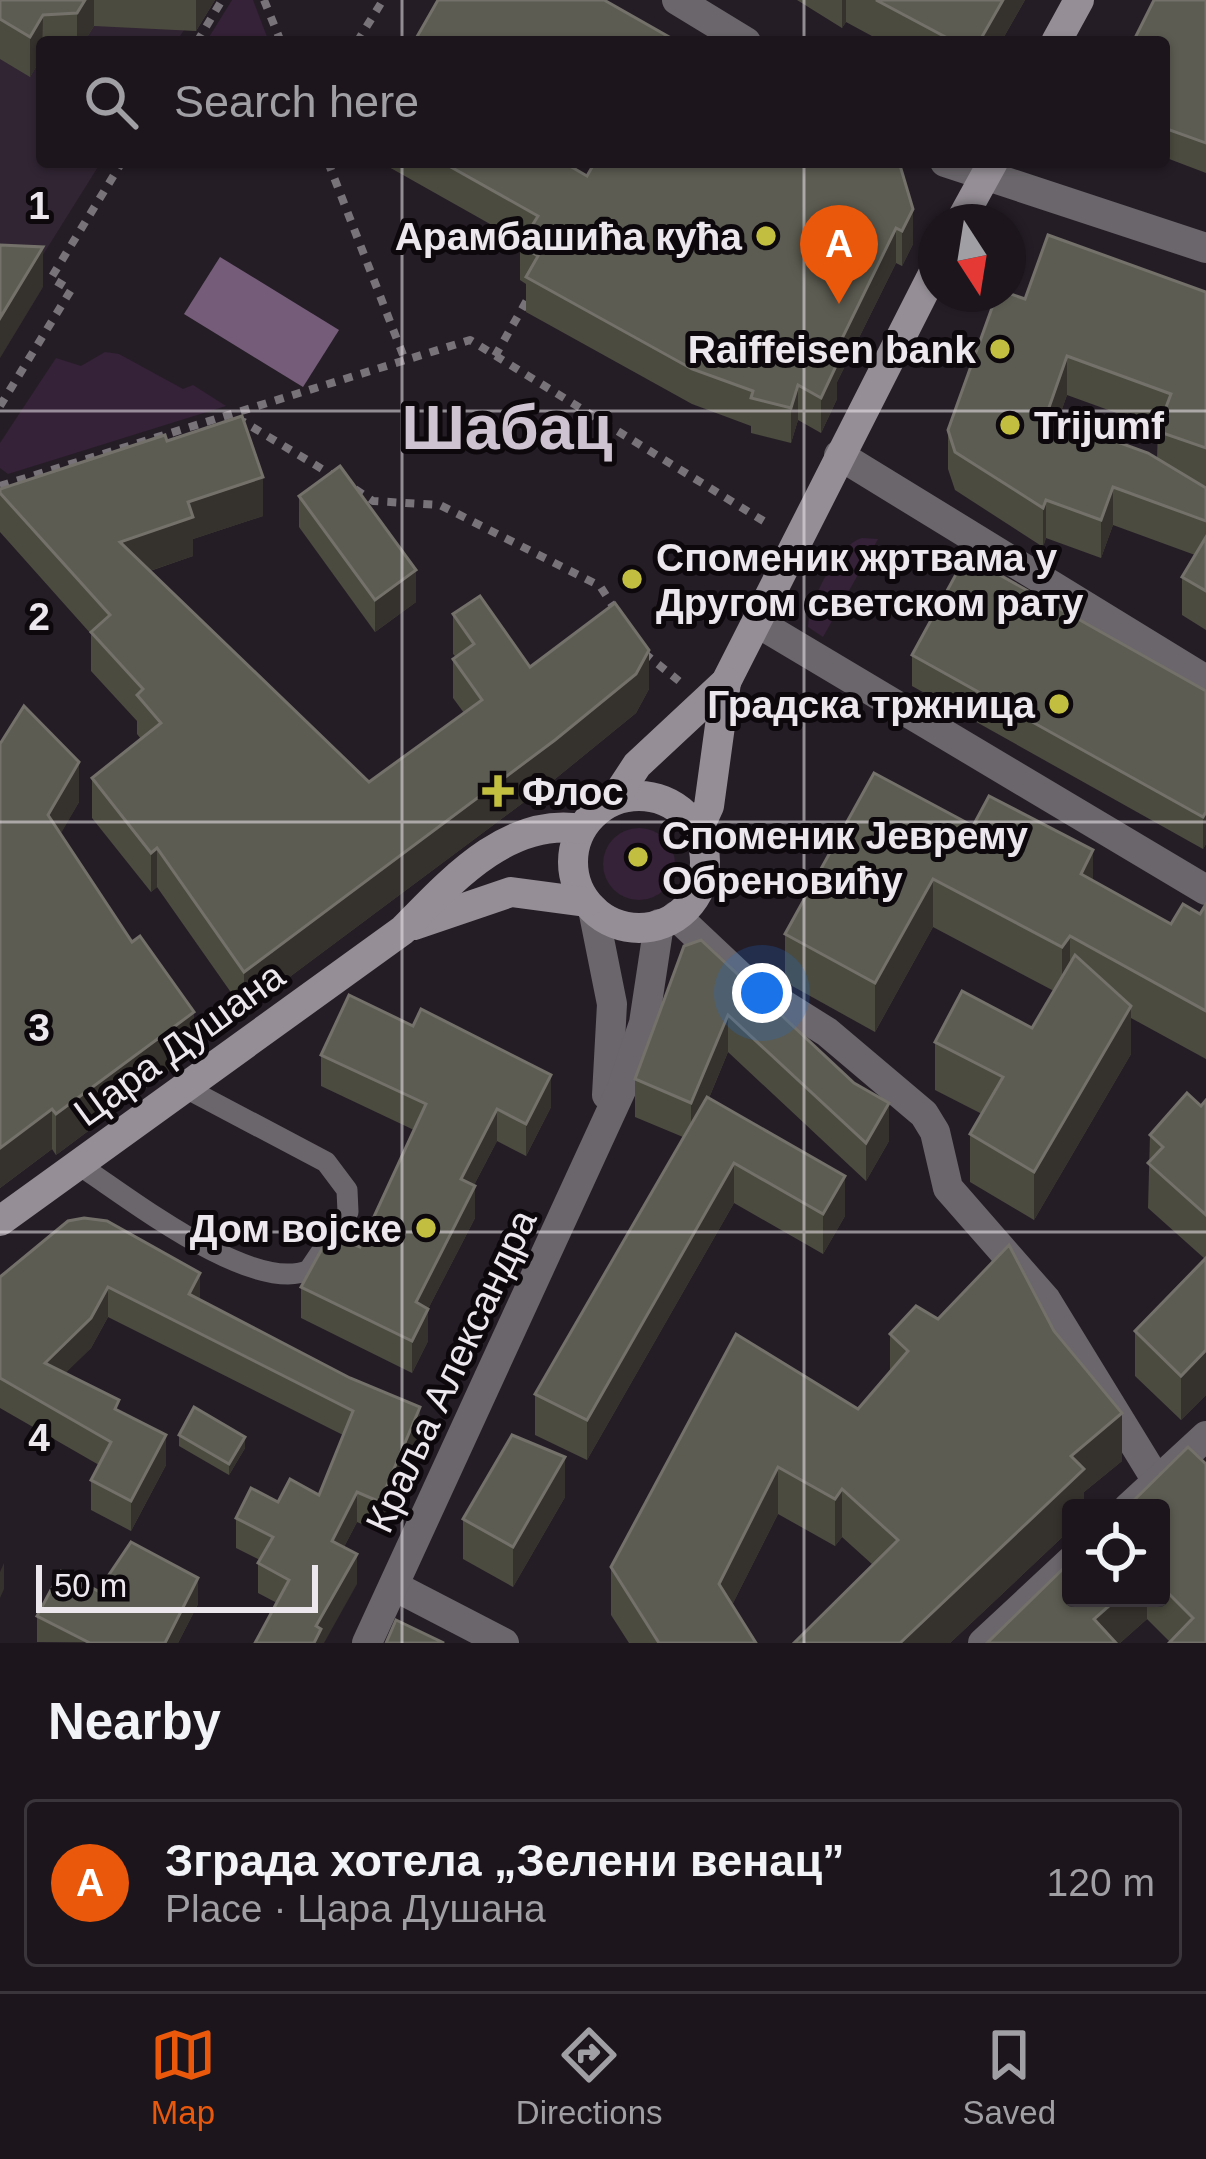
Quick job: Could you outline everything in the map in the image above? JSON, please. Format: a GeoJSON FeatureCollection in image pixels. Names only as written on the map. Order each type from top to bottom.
{"type":"FeatureCollection","features":[{"type":"Feature","properties":{"kind":"main road"},"geometry":{"type":"LineString","coordinates":[[1059,36],[1079,0]]}},
{"type":"Feature","properties":{"kind":"main road"},"geometry":{"type":"LineString","coordinates":[[970,204],[989,169]]}},
{"type":"Feature","properties":{"kind":"main road"},"geometry":{"type":"LineString","coordinates":[[726,682],[709,806],[698,830],[704,875],[696,896],[667,920],[628,927],[590,906],[572,866],[581,829],[614,800],[637,765],[726,682],[918,303]]}},
{"type":"Feature","properties":{"kind":"main road"},"geometry":{"type":"LineString","coordinates":[[614,800],[652,796],[670,803],[698,830]]}},
{"type":"Feature","properties":{"kind":"main road","name":"Цара Душана"},"geometry":{"type":"LineString","coordinates":[[0,1221],[403,930],[449,884],[512,839],[551,824],[581,829]]}},
{"type":"Feature","properties":{"kind":"main road","name":"Цара Душана"},"geometry":{"type":"LineString","coordinates":[[403,930],[511,892],[590,906]]}},
{"type":"Feature","properties":{"kind":"street"},"geometry":{"type":"LineString","coordinates":[[677,0],[736,36]]}},
{"type":"Feature","properties":{"kind":"street"},"geometry":{"type":"LineString","coordinates":[[989,169],[1206,248]]}},
{"type":"Feature","properties":{"kind":"street"},"geometry":{"type":"LineString","coordinates":[[839,455],[1206,680]]}},
{"type":"Feature","properties":{"kind":"street"},"geometry":{"type":"LineString","coordinates":[[758,623],[1206,890]]}},
{"type":"Feature","properties":{"kind":"street","name":"Краља Александра"},"geometry":{"type":"LineString","coordinates":[[590,906],[612,1004],[603,1131]]}},
{"type":"Feature","properties":{"kind":"street"},"geometry":{"type":"LineString","coordinates":[[667,920],[744,980],[827,1032],[925,1114],[948,1188],[1046,1300],[1157,1481]]}},
{"type":"Feature","properties":{"kind":"street","name":"Краља Александра"},"geometry":{"type":"LineString","coordinates":[[367,1643],[603,1131],[644,1023],[667,920]]}},
{"type":"Feature","properties":{"kind":"street"},"geometry":{"type":"LineString","coordinates":[[1138,1499],[1206,1436]]}},
{"type":"Feature","properties":{"kind":"street"},"geometry":{"type":"LineString","coordinates":[[983,1643],[1062,1569]]}},
{"type":"Feature","properties":{"kind":"street"},"geometry":{"type":"LineString","coordinates":[[394,1586],[504,1643]]}},
{"type":"Feature","properties":{"kind":"lane"},"geometry":{"type":"LineString","coordinates":[[80,1165],[206,1247],[278,1276],[309,1270],[330,1247],[348,1212],[342,1179],[326,1162],[184,1087]]}},
{"type":"Feature","properties":{"kind":"path"},"geometry":{"type":"LineString","coordinates":[[200,36],[222,0]]}},
{"type":"Feature","properties":{"kind":"path"},"geometry":{"type":"LineString","coordinates":[[264,0],[279,36]]}},
{"type":"Feature","properties":{"kind":"path"},"geometry":{"type":"LineString","coordinates":[[361,36],[383,0]]}},
{"type":"Feature","properties":{"kind":"path"},"geometry":{"type":"LineString","coordinates":[[0,406],[71,290],[51,278],[118,168]]}},
{"type":"Feature","properties":{"kind":"path"},"geometry":{"type":"LineString","coordinates":[[330,168],[405,360]]}},
{"type":"Feature","properties":{"kind":"path"},"geometry":{"type":"LineString","coordinates":[[495,356],[534,288]]}},
{"type":"Feature","properties":{"kind":"path"},"geometry":{"type":"LineString","coordinates":[[0,486],[470,340],[780,531]]}},
{"type":"Feature","properties":{"kind":"path"},"geometry":{"type":"LineString","coordinates":[[0,498],[244,422],[373,501],[440,505],[600,586],[625,624]]}},
{"type":"Feature","properties":{"kind":"path"},"geometry":{"type":"LineString","coordinates":[[637,643],[659,669],[690,687]]}},
{"type":"Feature","properties":{"kind":"shaded area"},"geometry":{"type":"Polygon","coordinates":[[[0,0],[215,0],[196,31],[184,30],[180,36],[36,36],[36,168],[97,168],[24,285],[43,287],[0,358],[0,0]]]}},
{"type":"Feature","properties":{"kind":"shaded area"},"geometry":{"type":"Polygon","coordinates":[[[232,0],[253,0],[267,36],[210,36],[232,0]]]}},
{"type":"Feature","properties":{"kind":"shaded area"},"geometry":{"type":"Polygon","coordinates":[[[220,257],[339,330],[303,387],[184,314],[220,257]]]}},
{"type":"Feature","properties":{"kind":"shaded area"},"geometry":{"type":"Polygon","coordinates":[[[105,352],[119,354],[183,389],[193,385],[226,406],[8,474],[0,468],[0,443],[56,358],[81,366],[105,352]]]}},
{"type":"Feature","properties":{"kind":"shaded area"},"geometry":{"type":"Polygon","coordinates":[[[862,538],[878,539],[823,637],[808,627],[813,603],[834,562],[862,538]]]}},
{"type":"Feature","properties":{"kind":"shaded area"},"geometry":{"type":"Polygon","coordinates":[[[639,828],[664,839],[675,864],[664,889],[639,900],[614,889],[603,864],[614,839],[639,828]]]}},
{"type":"Feature","properties":{"kind":"building"},"geometry":{"type":"Polygon","coordinates":[[[0,0],[85,0],[77,13],[43,15],[30,37],[0,19],[0,0]]]}},
{"type":"Feature","properties":{"kind":"building"},"geometry":{"type":"Polygon","coordinates":[[[438,0],[604,0],[667,36],[417,36],[438,0]]]}},
{"type":"Feature","properties":{"kind":"building"},"geometry":{"type":"Polygon","coordinates":[[[876,0],[1003,0],[982,36],[944,36],[876,0]]]}},
{"type":"Feature","properties":{"kind":"building"},"geometry":{"type":"Polygon","coordinates":[[[1154,0],[1206,0],[1206,143],[1170,130],[1170,36],[1136,36],[1154,0]]]}},
{"type":"Feature","properties":{"kind":"building"},"geometry":{"type":"Polygon","coordinates":[[[453,168],[573,168],[587,176],[592,168],[901,168],[913,209],[902,231],[896,228],[831,361],[837,364],[821,398],[798,385],[791,408],[751,398],[753,391],[692,369],[526,277],[538,256],[520,245],[538,216],[453,168]]]}},
{"type":"Feature","properties":{"kind":"building"},"geometry":{"type":"Polygon","coordinates":[[[1048,235],[1206,292],[1206,448],[1157,431],[1171,394],[1067,356],[1046,416],[1148,453],[1206,488],[1206,521],[1113,487],[1101,520],[1046,500],[1043,508],[955,452],[948,430],[991,312],[1026,312],[1026,296],[1048,235]]]}},
{"type":"Feature","properties":{"kind":"building"},"geometry":{"type":"Polygon","coordinates":[[[0,245],[43,247],[0,318],[0,245]]]}},
{"type":"Feature","properties":{"kind":"building"},"geometry":{"type":"Polygon","coordinates":[[[242,416],[263,477],[188,502],[193,517],[120,542],[369,782],[482,700],[453,659],[474,644],[453,614],[480,596],[530,667],[615,603],[649,650],[636,674],[555,740],[244,972],[157,848],[151,853],[92,778],[161,723],[137,695],[143,689],[91,632],[110,615],[0,493],[0,489],[165,435],[167,441],[242,416]]]}},
{"type":"Feature","properties":{"kind":"building"},"geometry":{"type":"Polygon","coordinates":[[[340,466],[416,570],[375,600],[299,496],[340,466]]]}},
{"type":"Feature","properties":{"kind":"building"},"geometry":{"type":"Polygon","coordinates":[[[1206,537],[1206,591],[1182,577],[1206,537]]]}},
{"type":"Feature","properties":{"kind":"building","name":"Градска тржница"},"geometry":{"type":"Polygon","coordinates":[[[966,556],[1206,691],[1203,817],[912,655],[966,556]]]}},
{"type":"Feature","properties":{"kind":"building"},"geometry":{"type":"Polygon","coordinates":[[[24,706],[79,762],[48,815],[132,942],[140,936],[194,1012],[56,1114],[52,1109],[0,1148],[0,744],[24,706]]]}},
{"type":"Feature","properties":{"kind":"building"},"geometry":{"type":"Polygon","coordinates":[[[874,773],[973,826],[989,796],[1093,850],[1081,874],[1171,924],[1183,904],[1200,914],[1206,904],[1206,1011],[1070,936],[1062,947],[933,879],[875,983],[785,934],[874,773]]]}},
{"type":"Feature","properties":{"kind":"building"},"geometry":{"type":"Polygon","coordinates":[[[701,940],[854,1083],[889,1103],[866,1143],[728,1015],[691,1103],[635,1079],[684,946],[701,940]]]}},
{"type":"Feature","properties":{"kind":"building"},"geometry":{"type":"Polygon","coordinates":[[[1075,955],[1131,1006],[1034,1172],[970,1134],[1003,1077],[935,1042],[962,991],[1032,1028],[1075,955]]]}},
{"type":"Feature","properties":{"kind":"building"},"geometry":{"type":"Polygon","coordinates":[[[349,995],[413,1026],[421,1009],[551,1075],[526,1124],[497,1109],[461,1179],[475,1186],[416,1302],[428,1309],[412,1341],[301,1287],[330,1234],[360,1247],[426,1104],[321,1055],[349,995]]]}},
{"type":"Feature","properties":{"kind":"building"},"geometry":{"type":"Polygon","coordinates":[[[1187,1093],[1201,1106],[1206,1100],[1206,1215],[1148,1163],[1163,1147],[1150,1135],[1187,1093]]]}},
{"type":"Feature","properties":{"kind":"building"},"geometry":{"type":"Polygon","coordinates":[[[707,1097],[845,1176],[823,1214],[734,1163],[587,1420],[535,1394],[707,1097]]]}},
{"type":"Feature","properties":{"kind":"building"},"geometry":{"type":"Polygon","coordinates":[[[68,1221],[107,1221],[200,1273],[189,1294],[350,1378],[420,1407],[380,1502],[357,1492],[332,1541],[357,1554],[316,1626],[321,1629],[314,1643],[255,1643],[289,1580],[258,1563],[273,1537],[236,1518],[251,1488],[278,1502],[290,1479],[319,1495],[353,1411],[108,1287],[91,1318],[45,1363],[119,1400],[115,1409],[166,1435],[131,1501],[91,1480],[111,1442],[0,1378],[0,1277],[68,1221]]]}},
{"type":"Feature","properties":{"kind":"building"},"geometry":{"type":"Polygon","coordinates":[[[1009,1245],[1054,1331],[1122,1413],[1071,1456],[1084,1469],[900,1643],[794,1643],[898,1540],[842,1489],[835,1499],[778,1467],[719,1584],[756,1643],[659,1643],[611,1567],[736,1334],[858,1409],[908,1351],[890,1334],[916,1306],[938,1319],[1009,1245]]]}},
{"type":"Feature","properties":{"kind":"building"},"geometry":{"type":"Polygon","coordinates":[[[1206,1258],[1206,1350],[1181,1376],[1135,1331],[1206,1258]]]}},
{"type":"Feature","properties":{"kind":"building"},"geometry":{"type":"Polygon","coordinates":[[[194,1407],[245,1437],[229,1464],[179,1435],[194,1407]]]}},
{"type":"Feature","properties":{"kind":"building"},"geometry":{"type":"Polygon","coordinates":[[[512,1435],[565,1457],[513,1547],[463,1519],[512,1435]]]}},
{"type":"Feature","properties":{"kind":"building"},"geometry":{"type":"Polygon","coordinates":[[[1188,1447],[1206,1464],[1206,1643],[1169,1643],[1193,1618],[1170,1595],[1170,1499],[1135,1499],[1188,1447]]]}},
{"type":"Feature","properties":{"kind":"building"},"geometry":{"type":"Polygon","coordinates":[[[131,1542],[198,1578],[165,1643],[90,1643],[37,1616],[61,1571],[98,1591],[131,1542]]]}},
{"type":"Feature","properties":{"kind":"building"},"geometry":{"type":"Polygon","coordinates":[[[1062,1570],[1062,1607],[1108,1607],[1094,1619],[1116,1643],[987,1643],[1062,1570]]]}},
{"type":"Feature","properties":{"kind":"building"},"geometry":{"type":"Polygon","coordinates":[[[396,1620],[444,1643],[386,1643],[396,1620]]]}},
{"type":"Feature","properties":{"kind":"place","name":"Арамбашића кућа"},"geometry":{"type":"Point","coordinates":[766,236]}},
{"type":"Feature","properties":{"kind":"place","name":"Зграда хотела „Зелени венац”"},"geometry":{"type":"Point","coordinates":[839,304]}},
{"type":"Feature","properties":{"kind":"place","name":"Raiffeisen bank"},"geometry":{"type":"Point","coordinates":[1000,349]}},
{"type":"Feature","properties":{"kind":"place","name":"Trijumf"},"geometry":{"type":"Point","coordinates":[1010,425]}},
{"type":"Feature","properties":{"kind":"place","name":"Споменик жртвама у Другом светском рату"},"geometry":{"type":"Point","coordinates":[632,579]}},
{"type":"Feature","properties":{"kind":"place","name":"Градска тржница"},"geometry":{"type":"Point","coordinates":[1059,704]}},
{"type":"Feature","properties":{"kind":"place","name":"Флос"},"geometry":{"type":"Point","coordinates":[498,791]}},
{"type":"Feature","properties":{"kind":"place","name":"Споменик Јеврему Обреновићу"},"geometry":{"type":"Point","coordinates":[638,857]}},
{"type":"Feature","properties":{"kind":"place","name":"Дом војске"},"geometry":{"type":"Point","coordinates":[426,1228]}},
{"type":"Feature","properties":{"kind":"district","name":"Шабац"},"geometry":{"type":"Point","coordinates":[507,427]}}]}
